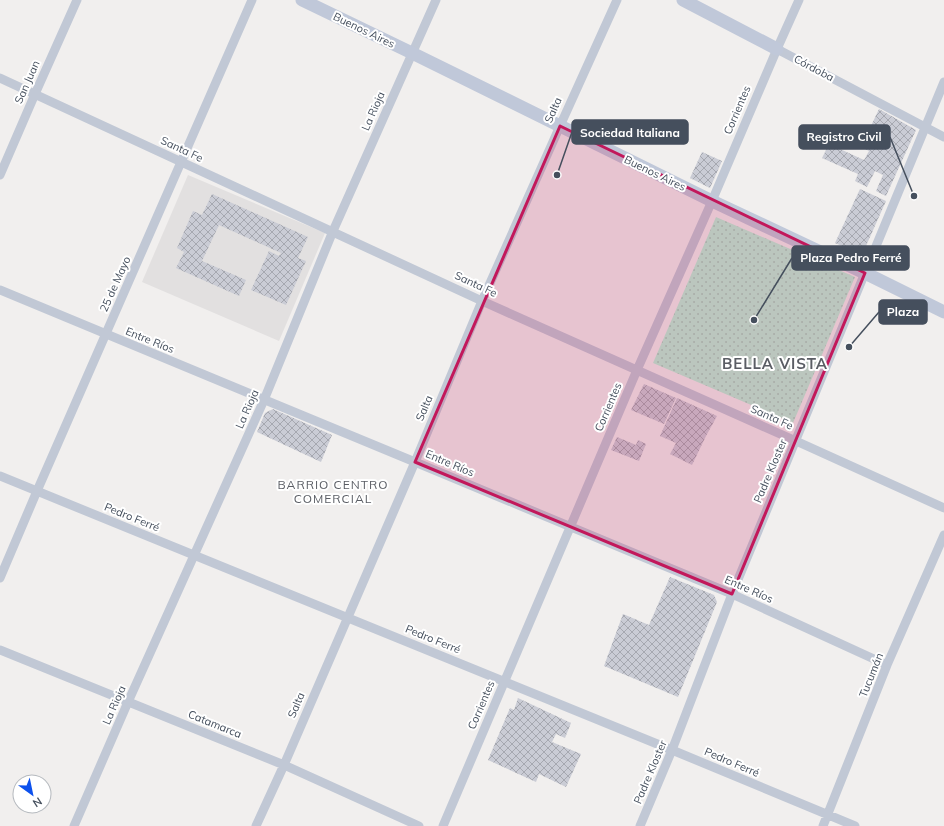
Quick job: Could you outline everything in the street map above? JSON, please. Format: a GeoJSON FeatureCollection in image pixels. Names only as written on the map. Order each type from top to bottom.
{"type":"FeatureCollection","features":[{"type":"Feature","properties":{"kind":"street","name":"San Juan"},"geometry":{"type":"LineString","coordinates":[[0,175],[77,0]]}},
{"type":"Feature","properties":{"kind":"street","name":"25 de Mayo"},"geometry":{"type":"LineString","coordinates":[[0,578],[252,0]]}},
{"type":"Feature","properties":{"kind":"street","name":"Buenos Aires"},"geometry":{"type":"LineString","coordinates":[[302,0],[712,201],[944,312]]}},
{"type":"Feature","properties":{"kind":"street","name":"La Rioja"},"geometry":{"type":"LineString","coordinates":[[74,826],[264,400],[333,231],[436,0]]}},
{"type":"Feature","properties":{"kind":"street","name":"Salta"},"geometry":{"type":"LineString","coordinates":[[256,826],[284,765],[415,462],[482,300],[617,0]]}},
{"type":"Feature","properties":{"kind":"street","name":"Córdoba"},"geometry":{"type":"LineString","coordinates":[[683,0],[944,136]]}},
{"type":"Feature","properties":{"kind":"street","name":"Corrientes"},"geometry":{"type":"LineString","coordinates":[[443,826],[637,370],[712,201],[776,49],[800,0]]}},
{"type":"Feature","properties":{"kind":"street","name":"Santa Fe"},"geometry":{"type":"LineString","coordinates":[[0,78],[482,300],[796,440],[944,508]]}},
{"type":"Feature","properties":{"kind":"street","name":"Padre Kloster"},"geometry":{"type":"LineString","coordinates":[[640,826],[672,750],[732,594],[944,82]]}},
{"type":"Feature","properties":{"kind":"street","name":"Entre Ríos"},"geometry":{"type":"LineString","coordinates":[[0,290],[732,594],[887,665]]}},
{"type":"Feature","properties":{"kind":"street","name":"Pedro Ferré"},"geometry":{"type":"LineString","coordinates":[[0,476],[348,617],[855,826]]}},
{"type":"Feature","properties":{"kind":"street","name":"Tucumán"},"geometry":{"type":"LineString","coordinates":[[823,826],[887,665],[944,535]]}},
{"type":"Feature","properties":{"kind":"street","name":"Catamarca"},"geometry":{"type":"LineString","coordinates":[[0,650],[284,765],[419,826]]}},
{"type":"Feature","properties":{"kind":"highlighted area"},"geometry":{"type":"Polygon","coordinates":[[[560,126],[865,273],[732,594],[415,462],[560,126]]]}},
{"type":"Feature","properties":{"kind":"shaded area"},"geometry":{"type":"Polygon","coordinates":[[[188,175],[325,233],[279,341],[142,282],[188,175]]]}},
{"type":"Feature","properties":{"kind":"green space"},"geometry":{"type":"Polygon","coordinates":[[[716,217],[855,277],[793,423],[653,363],[716,217]]]}},
{"type":"Feature","properties":{"kind":"building"},"geometry":{"type":"Polygon","coordinates":[[[879,109],[916,130],[886,196],[876,191],[883,175],[875,171],[867,187],[855,181],[858,174],[822,158],[829,144],[864,160],[869,151],[861,147],[879,109]]]}},
{"type":"Feature","properties":{"kind":"building"},"geometry":{"type":"Polygon","coordinates":[[[702,152],[722,161],[710,188],[690,178],[702,152]]]}},
{"type":"Feature","properties":{"kind":"building"},"geometry":{"type":"Polygon","coordinates":[[[860,189],[886,201],[862,255],[835,243],[860,189]]]}},
{"type":"Feature","properties":{"kind":"building"},"geometry":{"type":"Polygon","coordinates":[[[212,194],[308,237],[298,258],[306,261],[286,305],[251,290],[269,251],[279,256],[281,253],[219,225],[202,261],[246,280],[239,296],[176,268],[184,252],[177,248],[193,211],[202,215],[212,194]]]}},
{"type":"Feature","properties":{"kind":"building"},"geometry":{"type":"Polygon","coordinates":[[[644,384],[676,398],[664,424],[631,410],[644,384]]]}},
{"type":"Feature","properties":{"kind":"building"},"geometry":{"type":"Polygon","coordinates":[[[677,398],[717,416],[692,465],[670,454],[676,443],[660,436],[677,398]]]}},
{"type":"Feature","properties":{"kind":"building"},"geometry":{"type":"Polygon","coordinates":[[[273,409],[332,435],[321,462],[257,432],[265,413],[273,409]]]}},
{"type":"Feature","properties":{"kind":"building"},"geometry":{"type":"Polygon","coordinates":[[[617,437],[636,445],[638,440],[646,444],[639,461],[611,450],[617,437]]]}},
{"type":"Feature","properties":{"kind":"building"},"geometry":{"type":"Polygon","coordinates":[[[670,577],[714,595],[717,602],[678,697],[604,666],[623,614],[649,625],[670,577]]]}},
{"type":"Feature","properties":{"kind":"building"},"geometry":{"type":"Polygon","coordinates":[[[518,698],[571,723],[565,738],[556,734],[552,742],[581,754],[566,787],[539,774],[536,782],[488,760],[510,708],[514,710],[518,698]]]}},
{"type":"Feature","properties":{"kind":"place","name":"Sociedad Italiana"},"geometry":{"type":"Point","coordinates":[557,175]}},
{"type":"Feature","properties":{"kind":"place","name":"Registro Civil"},"geometry":{"type":"Point","coordinates":[914,196]}},
{"type":"Feature","properties":{"kind":"place","name":"Plaza Pedro Ferré"},"geometry":{"type":"Point","coordinates":[754,320]}},
{"type":"Feature","properties":{"kind":"place","name":"Plaza"},"geometry":{"type":"Point","coordinates":[849,347]}},
{"type":"Feature","properties":{"kind":"district","name":"BELLA VISTA"},"geometry":{"type":"Point","coordinates":[775,363]}},
{"type":"Feature","properties":{"kind":"district","name":"BARRIO CENTRO COMERCIAL"},"geometry":{"type":"Point","coordinates":[333,491]}}]}
